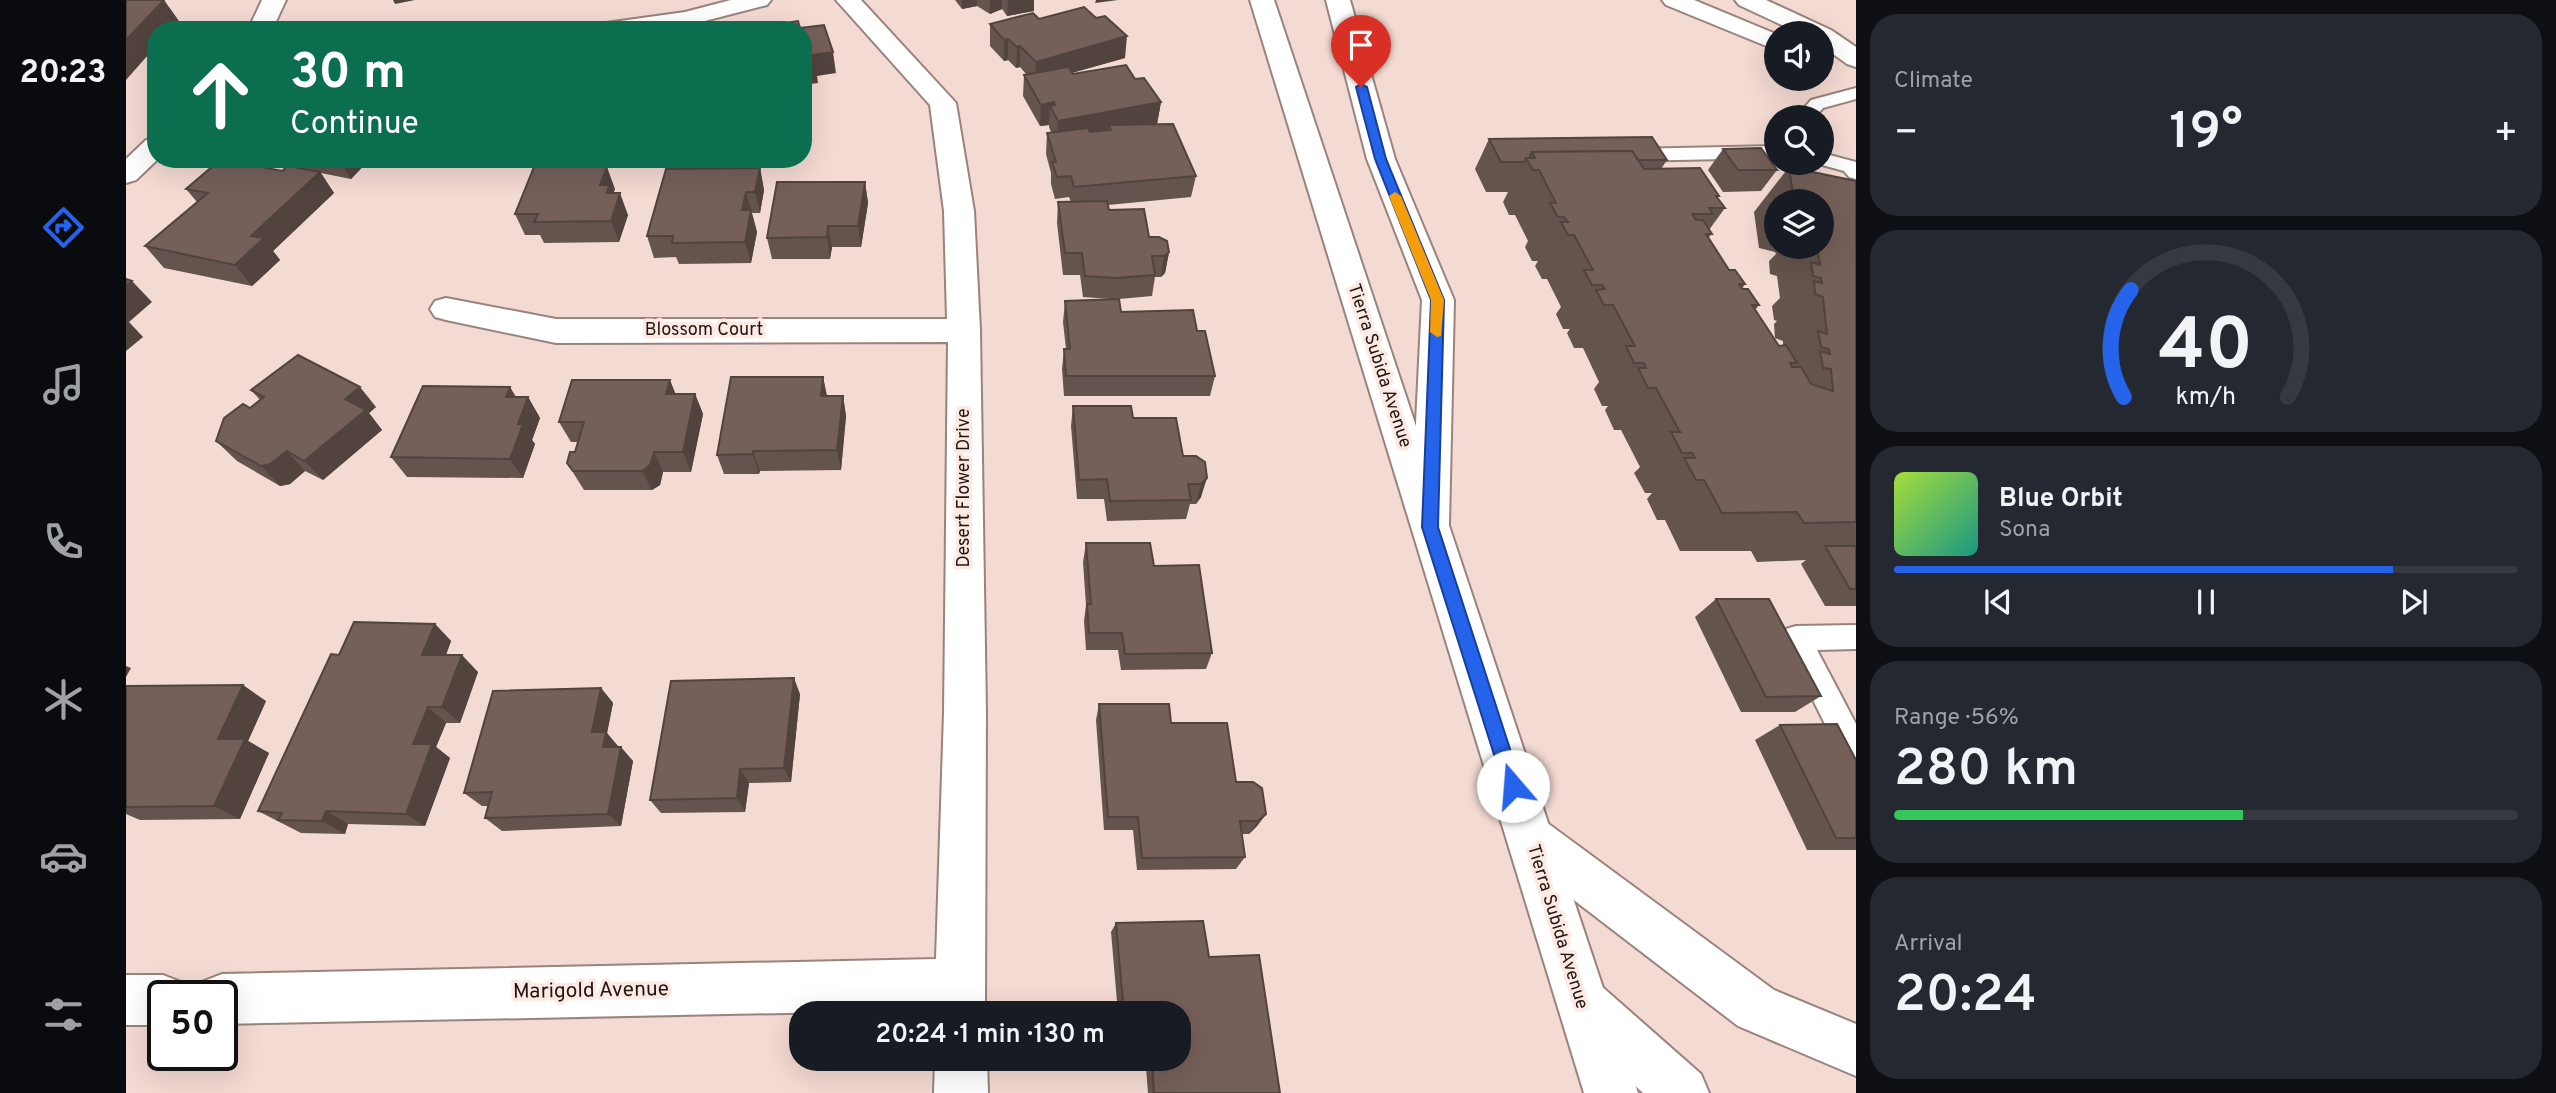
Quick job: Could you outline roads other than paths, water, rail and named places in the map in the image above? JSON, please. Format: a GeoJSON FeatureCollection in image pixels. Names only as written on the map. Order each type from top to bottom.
{"type":"FeatureCollection","features":[{"type":"Feature","properties":{"kind":"street"},"geometry":{"type":"LineString","coordinates":[[264,21],[274,0]]}},
{"type":"Feature","properties":{"kind":"street"},"geometry":{"type":"LineString","coordinates":[[671,21],[759,0]]}},
{"type":"Feature","properties":{"kind":"street","name":"Desert Flower Drive"},"geometry":{"type":"LineString","coordinates":[[848,0],[943,103],[959,211],[964,330],[965,712],[960,999]]}},
{"type":"Feature","properties":{"kind":"street","name":"Tierra Subida Avenue"},"geometry":{"type":"LineString","coordinates":[[1262,0],[1611,1093]]}},
{"type":"Feature","properties":{"kind":"street"},"geometry":{"type":"LineString","coordinates":[[1338,0],[1381,159],[1438,300],[1430,527]]}},
{"type":"Feature","properties":{"kind":"street"},"geometry":{"type":"LineString","coordinates":[[1674,0],[1764,38]]}},
{"type":"Feature","properties":{"kind":"street"},"geometry":{"type":"LineString","coordinates":[[1747,0],[1792,21]]}},
{"type":"Feature","properties":{"kind":"street"},"geometry":{"type":"LineString","coordinates":[[1834,44],[1856,59]]}},
{"type":"Feature","properties":{"kind":"street"},"geometry":{"type":"LineString","coordinates":[[1834,66],[1856,73]]}},
{"type":"Feature","properties":{"kind":"street"},"geometry":{"type":"LineString","coordinates":[[126,174],[147,154]]}},
{"type":"Feature","properties":{"kind":"street","name":"Blossom Court"},"geometry":{"type":"LineString","coordinates":[[446,309],[556,331],[964,330]]}},
{"type":"Feature","properties":{"kind":"street"},"geometry":{"type":"LineString","coordinates":[[1530,838],[1756,1009],[1856,1050]]}},
{"type":"Feature","properties":{"kind":"street","name":"Marigold Avenue"},"geometry":{"type":"LineString","coordinates":[[238,999],[960,999]]}},
{"type":"Feature","properties":{"kind":"street"},"geometry":{"type":"LineString","coordinates":[[126,1000],[147,1000]]}},
{"type":"Feature","properties":{"kind":"street"},"geometry":{"type":"LineString","coordinates":[[1581,1002],[1682,1093]]}},
{"type":"Feature","properties":{"kind":"street"},"geometry":{"type":"LineString","coordinates":[[961,1071],[961,1093]]}},
{"type":"Feature","properties":{"kind":"lane"},"geometry":{"type":"LineString","coordinates":[[1816,105],[1856,93]]}},
{"type":"Feature","properties":{"kind":"lane"},"geometry":{"type":"LineString","coordinates":[[1613,155],[1764,152]]}},
{"type":"Feature","properties":{"kind":"lane"},"geometry":{"type":"LineString","coordinates":[[1834,162],[1851,167],[1856,173]]}},
{"type":"Feature","properties":{"kind":"lane"},"geometry":{"type":"LineString","coordinates":[[1856,637],[1796,638],[1856,754]]}}]}
